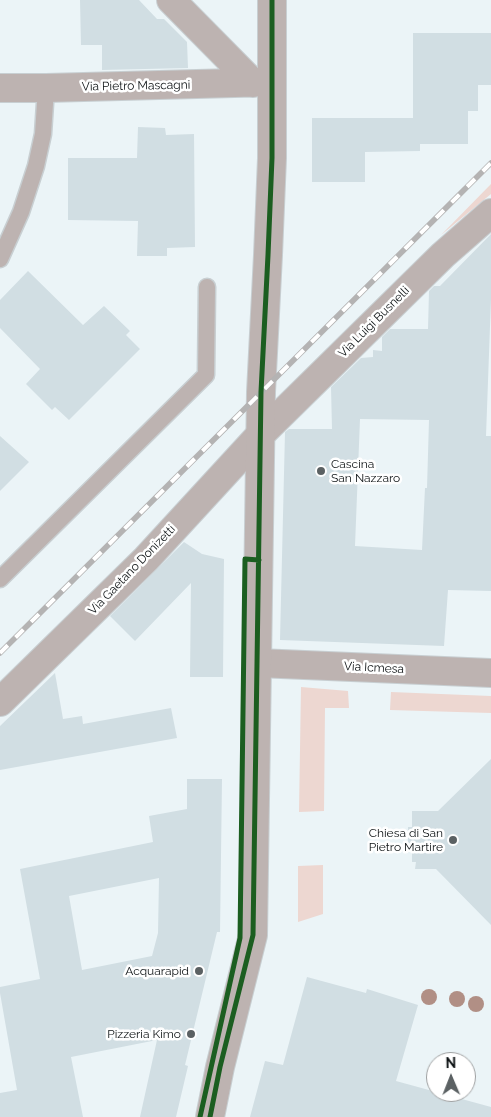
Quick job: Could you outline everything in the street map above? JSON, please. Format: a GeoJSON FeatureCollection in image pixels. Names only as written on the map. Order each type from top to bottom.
{"type":"FeatureCollection","features":[{"type":"Feature","properties":{"kind":"street"},"geometry":{"type":"LineString","coordinates":[[172,0],[262,83]]}},
{"type":"Feature","properties":{"kind":"street"},"geometry":{"type":"LineString","coordinates":[[210,1117],[220,1066],[253,935],[260,434],[271,176],[262,83],[272,0]]}},
{"type":"Feature","properties":{"kind":"street","name":"Via Pietro Mascagni"},"geometry":{"type":"LineString","coordinates":[[0,88],[262,83]]}},
{"type":"Feature","properties":{"kind":"street","name":"Via Luigi Busnelli"},"geometry":{"type":"LineString","coordinates":[[260,434],[443,255],[491,213]]}},
{"type":"Feature","properties":{"kind":"street","name":"Via Gaetano Donizetti"},"geometry":{"type":"LineString","coordinates":[[0,702],[146,559],[260,434]]}},
{"type":"Feature","properties":{"kind":"street","name":"Via Icmesa"},"geometry":{"type":"LineString","coordinates":[[258,663],[491,673]]}},
{"type":"Feature","properties":{"kind":"lane"},"geometry":{"type":"LineString","coordinates":[[0,259],[21,212],[36,166],[42,134],[46,88]]}},
{"type":"Feature","properties":{"kind":"lane"},"geometry":{"type":"LineString","coordinates":[[0,579],[206,376],[207,287]]}},
{"type":"Feature","properties":{"kind":"shaded area"},"geometry":{"type":"Polygon","coordinates":[[[491,184],[491,194],[441,235],[491,184]]]}},
{"type":"Feature","properties":{"kind":"shaded area"},"geometry":{"type":"Polygon","coordinates":[[[301,687],[348,691],[349,708],[325,708],[324,811],[299,812],[301,687]]]}},
{"type":"Feature","properties":{"kind":"shaded area"},"geometry":{"type":"Polygon","coordinates":[[[391,692],[491,696],[491,713],[390,710],[391,692]]]}},
{"type":"Feature","properties":{"kind":"shaded area"},"geometry":{"type":"Polygon","coordinates":[[[323,865],[323,914],[298,922],[298,866],[323,865]]]}},
{"type":"Feature","properties":{"kind":"building"},"geometry":{"type":"Polygon","coordinates":[[[80,0],[139,0],[157,19],[164,19],[187,42],[188,68],[102,70],[102,45],[81,45],[80,0]]]}},
{"type":"Feature","properties":{"kind":"building"},"geometry":{"type":"Polygon","coordinates":[[[413,33],[491,33],[491,85],[478,85],[478,111],[468,111],[468,144],[420,144],[420,151],[365,152],[365,182],[312,182],[312,118],[413,118],[413,33]]]}},
{"type":"Feature","properties":{"kind":"building"},"geometry":{"type":"Polygon","coordinates":[[[138,127],[165,128],[166,135],[194,134],[195,247],[167,248],[167,256],[137,256],[138,221],[68,220],[68,158],[137,158],[138,127]]]}},
{"type":"Feature","properties":{"kind":"building"},"geometry":{"type":"Polygon","coordinates":[[[491,234],[491,299],[486,436],[491,436],[491,591],[448,590],[444,646],[280,640],[285,432],[289,429],[332,429],[331,387],[361,358],[373,357],[373,350],[382,351],[382,337],[390,329],[428,329],[429,291],[434,286],[440,286],[491,234]],[[360,419],[355,546],[422,550],[425,488],[427,488],[429,420],[360,419]]]}},
{"type":"Feature","properties":{"kind":"building"},"geometry":{"type":"Polygon","coordinates":[[[28,271],[83,325],[104,306],[130,331],[126,335],[140,349],[69,420],[55,407],[52,410],[26,384],[40,369],[0,328],[0,300],[28,271]]]}},
{"type":"Feature","properties":{"kind":"building"},"geometry":{"type":"Polygon","coordinates":[[[0,436],[29,462],[0,491],[0,436]]]}},
{"type":"Feature","properties":{"kind":"building"},"geometry":{"type":"Polygon","coordinates":[[[184,542],[202,554],[224,559],[223,677],[190,677],[191,583],[135,641],[110,616],[184,542]]]}},
{"type":"Feature","properties":{"kind":"building"},"geometry":{"type":"Polygon","coordinates":[[[55,673],[63,719],[82,716],[83,724],[171,708],[177,738],[0,770],[0,726],[55,673]]]}},
{"type":"Feature","properties":{"kind":"building","name":"Chiesa di San Pietro Martire"},"geometry":{"type":"Polygon","coordinates":[[[491,759],[491,925],[436,869],[415,869],[416,862],[412,862],[412,852],[408,852],[408,827],[412,827],[412,811],[438,811],[491,759]]]}},
{"type":"Feature","properties":{"kind":"building"},"geometry":{"type":"Polygon","coordinates":[[[187,779],[222,779],[220,932],[217,932],[185,1065],[188,1066],[176,1117],[140,1117],[157,1040],[71,1057],[83,1117],[0,1117],[0,1093],[17,1090],[0,987],[40,979],[20,869],[153,842],[149,816],[187,809],[187,779]],[[159,878],[69,896],[82,970],[152,956],[158,933],[159,878]]]}},
{"type":"Feature","properties":{"kind":"building"},"geometry":{"type":"Polygon","coordinates":[[[307,977],[366,993],[367,989],[418,1005],[396,1081],[426,1089],[426,1102],[473,1102],[491,1107],[491,1117],[250,1117],[265,1061],[283,1065],[307,977]]]}},
{"type":"Feature","properties":{"kind":"railway"},"geometry":{"type":"LineString","coordinates":[[0,653],[491,163]]}},
{"type":"Feature","properties":{"kind":"cycle path"},"geometry":{"type":"LineString","coordinates":[[210,1117],[220,1067],[253,935],[261,392],[272,158],[272,0]]}},
{"type":"Feature","properties":{"kind":"cycle path"},"geometry":{"type":"LineString","coordinates":[[200,1117],[240,938],[245,559],[259,560]]}},
{"type":"Feature","properties":{"kind":"place","name":"Cascina San Nazzaro"},"geometry":{"type":"Point","coordinates":[321,471]}},
{"type":"Feature","properties":{"kind":"place","name":"Chiesa di San Pietro Martire"},"geometry":{"type":"Point","coordinates":[453,840]}},
{"type":"Feature","properties":{"kind":"place","name":"Acquarapid"},"geometry":{"type":"Point","coordinates":[199,971]}},
{"type":"Feature","properties":{"kind":"place","name":"Pizzeria Kimo"},"geometry":{"type":"Point","coordinates":[191,1034]}}]}
